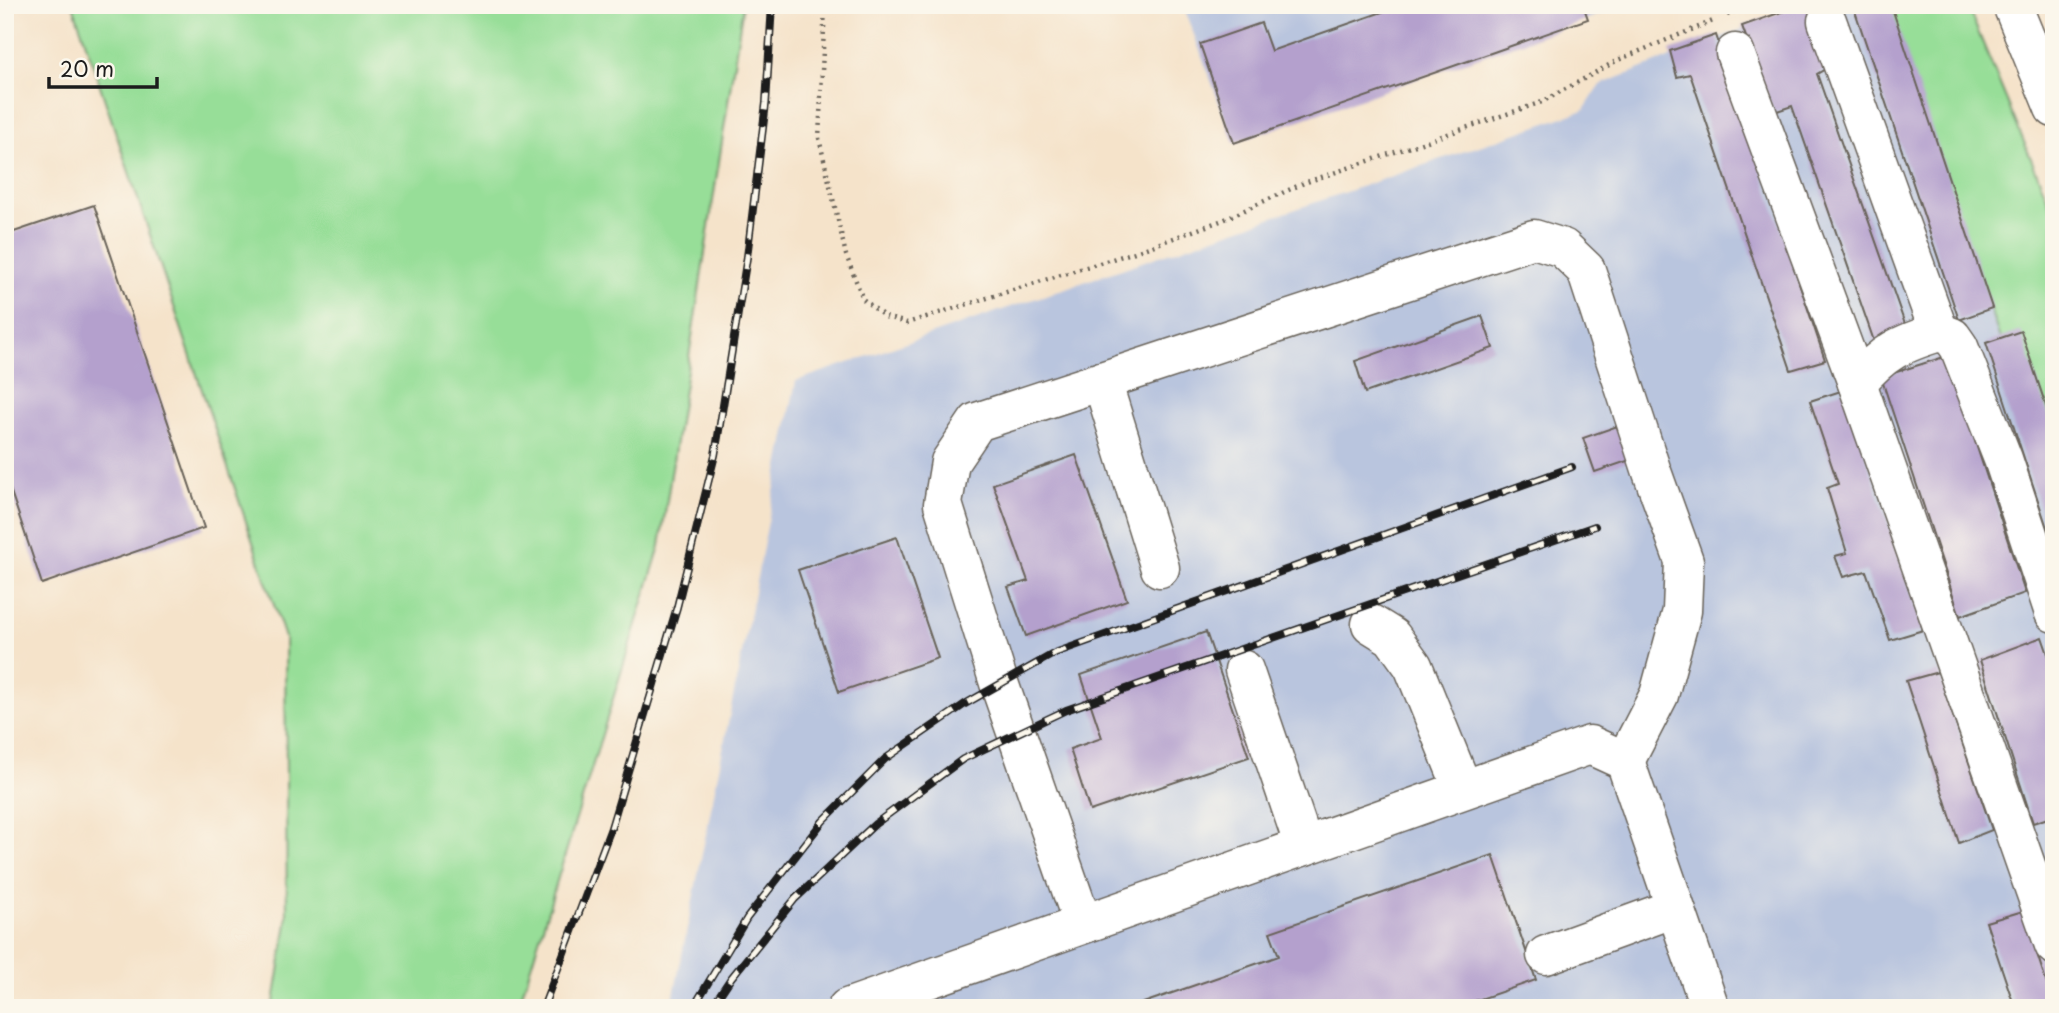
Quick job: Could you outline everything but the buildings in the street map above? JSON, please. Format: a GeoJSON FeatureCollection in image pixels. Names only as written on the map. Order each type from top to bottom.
{"type":"FeatureCollection","features":[{"type":"Feature","properties":{"kind":"main road"},"geometry":{"type":"LineString","coordinates":[[2012,5],[2054,108]]}},
{"type":"Feature","properties":{"kind":"main road"},"geometry":{"type":"LineString","coordinates":[[1828,21],[1939,332]]}},
{"type":"Feature","properties":{"kind":"main road"},"geometry":{"type":"LineString","coordinates":[[1735,54],[2044,882],[2054,945]]}},
{"type":"Feature","properties":{"kind":"main road"},"geometry":{"type":"LineString","coordinates":[[1083,924],[999,683],[943,504],[950,462],[977,422],[1534,239],[1563,248],[1586,270],[1651,472],[1684,561],[1682,611],[1659,695],[1625,761],[1710,1008]]}},
{"type":"Feature","properties":{"kind":"main road"},"geometry":{"type":"LineString","coordinates":[[1857,383],[1877,359],[1910,341],[1939,332],[1952,337],[1959,347],[2003,458],[2054,612]]}},
{"type":"Feature","properties":{"kind":"main road"},"geometry":{"type":"LineString","coordinates":[[1102,381],[1160,568]]}},
{"type":"Feature","properties":{"kind":"main road"},"geometry":{"type":"LineString","coordinates":[[1371,624],[1392,636],[1413,666],[1463,789]]}},
{"type":"Feature","properties":{"kind":"main road"},"geometry":{"type":"LineString","coordinates":[[1244,670],[1304,846]]}},
{"type":"Feature","properties":{"kind":"main road"},"geometry":{"type":"LineString","coordinates":[[847,1008],[1590,745],[1625,761]]}},
{"type":"Feature","properties":{"kind":"main road"},"geometry":{"type":"LineString","coordinates":[[1546,955],[1675,908]]}},
{"type":"Feature","properties":{"kind":"path"},"geometry":{"type":"LineString","coordinates":[[5,15],[23,5]]}},
{"type":"Feature","properties":{"kind":"path"},"geometry":{"type":"LineString","coordinates":[[825,5],[819,138],[846,255],[863,299],[886,317],[908,323],[1138,251],[1223,220],[1304,183],[1542,102],[1618,60],[1750,5]]}},
{"type":"Feature","properties":{"kind":"shaded area"},"geometry":{"type":"Polygon","coordinates":[[[1183,5],[1627,5],[1234,143],[1183,5]]]}},
{"type":"Feature","properties":{"kind":"shaded area"},"geometry":{"type":"Polygon","coordinates":[[[1803,5],[1888,5],[2000,339],[2054,432],[2054,1008],[668,1008],[673,1000],[796,381],[1584,110],[1600,85],[1803,5]]]}},
{"type":"Feature","properties":{"kind":"green space"},"geometry":{"type":"Polygon","coordinates":[[[73,5],[743,5],[660,546],[518,1008],[273,1008],[287,923],[285,638],[73,5]]]}},
{"type":"Feature","properties":{"kind":"green space"},"geometry":{"type":"Polygon","coordinates":[[[1888,5],[1967,5],[2054,214],[2054,432],[2000,339],[1888,5]]]}},
{"type":"Feature","properties":{"kind":"railway"},"geometry":{"type":"LineString","coordinates":[[543,1008],[611,828],[677,607],[715,455],[747,257],[766,103],[772,5]]}},
{"type":"Feature","properties":{"kind":"railway"},"geometry":{"type":"LineString","coordinates":[[693,1008],[747,918],[823,821],[885,759],[965,704],[1055,653],[1572,467]]}},
{"type":"Feature","properties":{"kind":"railway"},"geometry":{"type":"LineString","coordinates":[[711,1008],[731,978],[795,899],[875,824],[963,759],[1066,710],[1595,526]]}}]}
